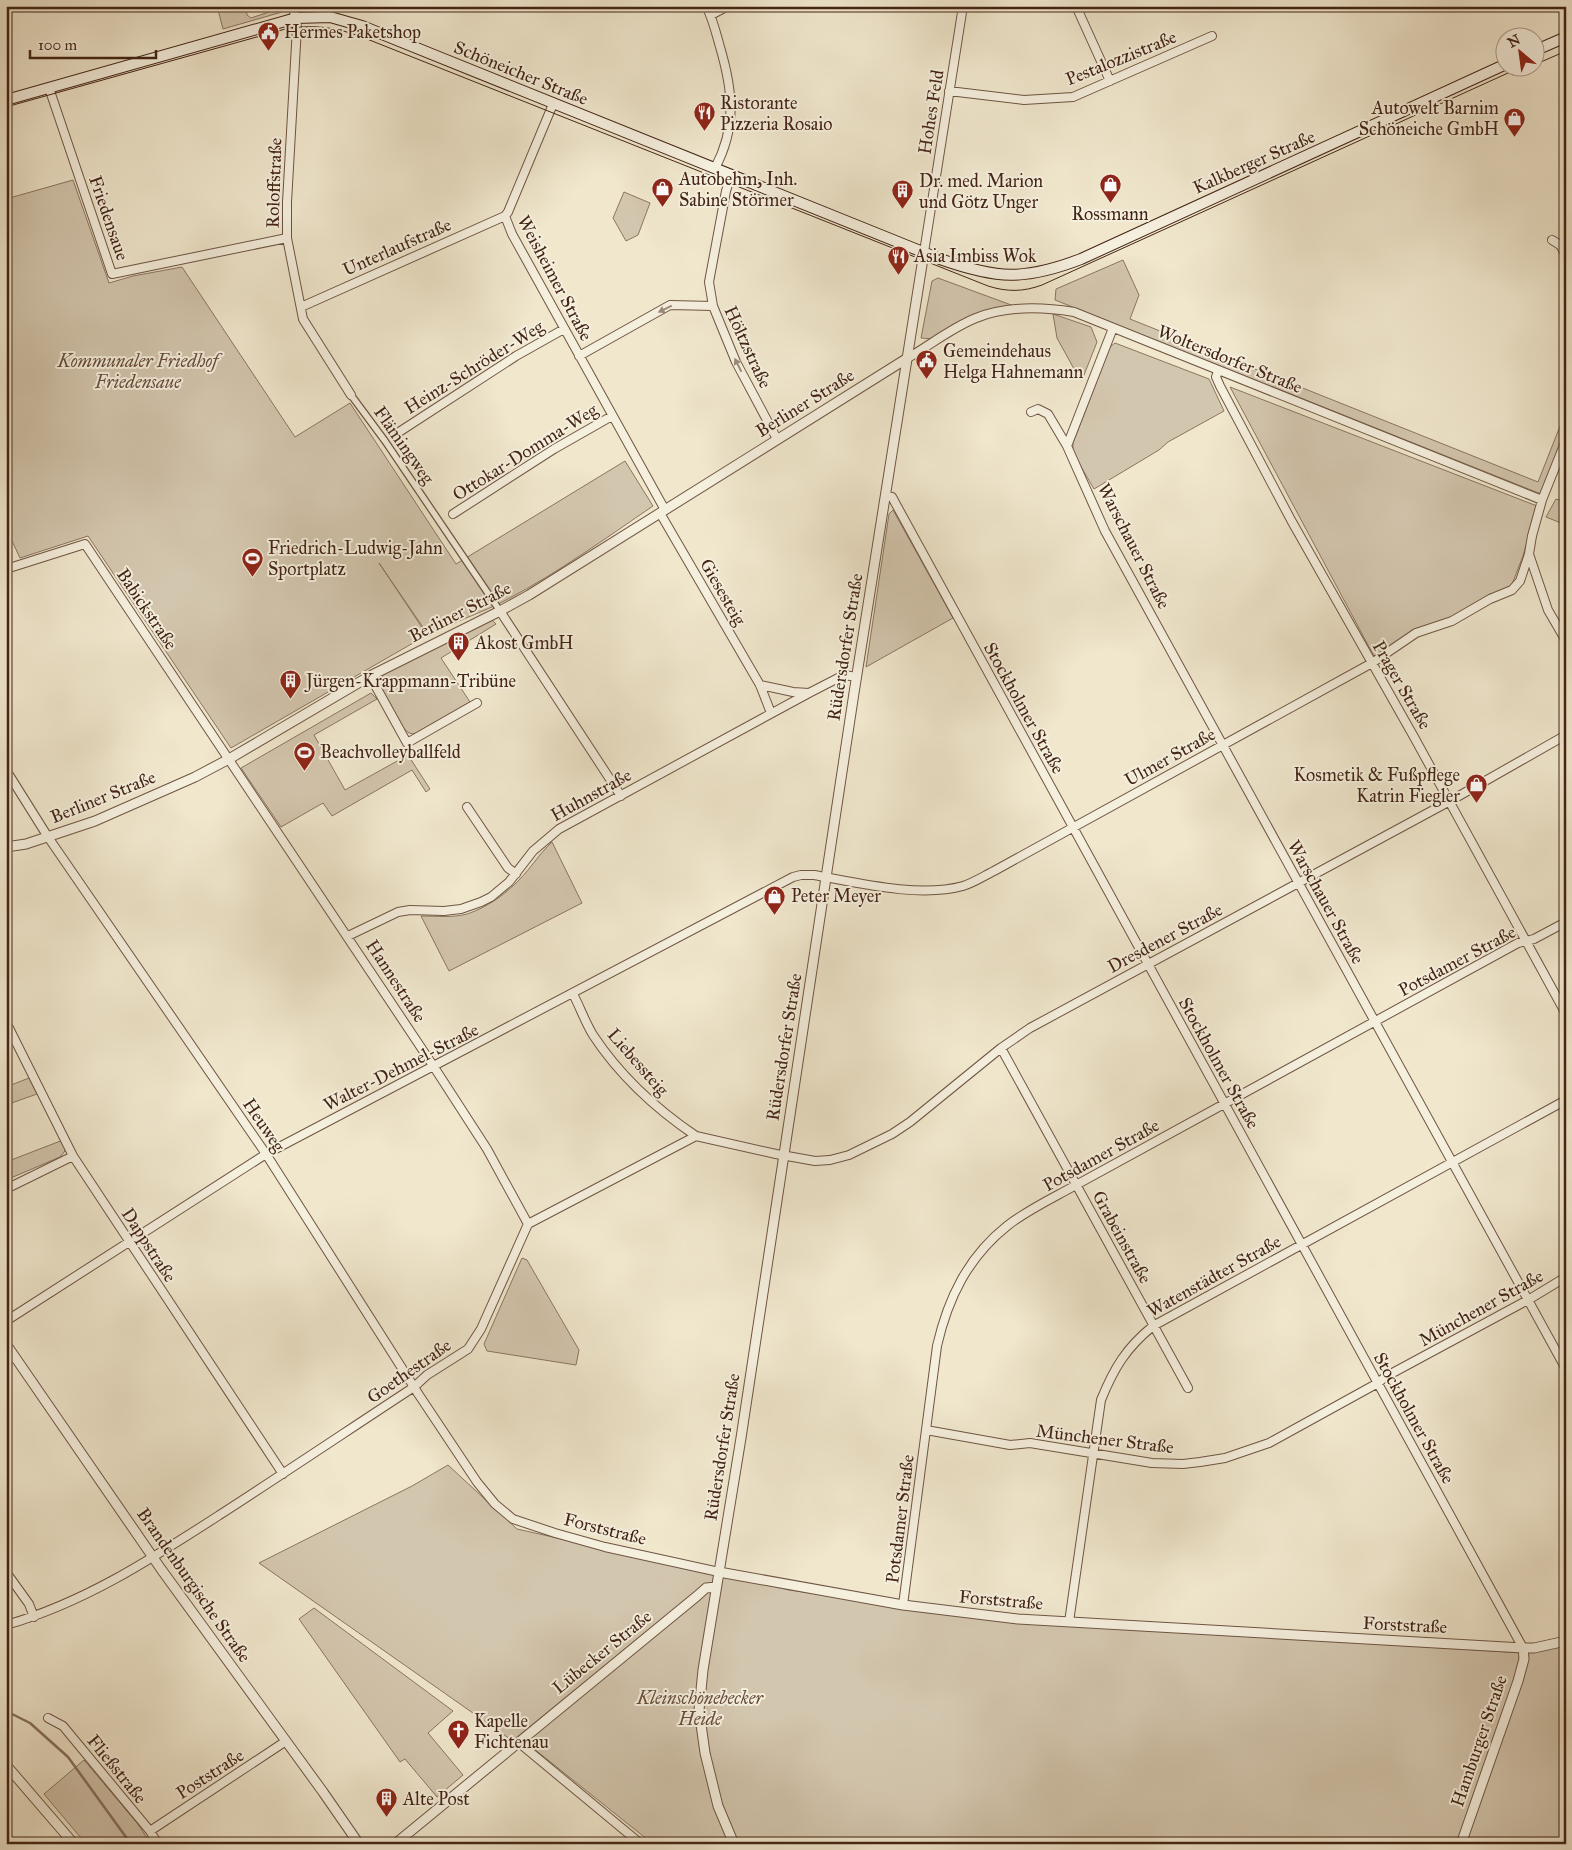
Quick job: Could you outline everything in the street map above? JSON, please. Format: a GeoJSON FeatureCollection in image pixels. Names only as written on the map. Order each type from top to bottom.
{"type":"FeatureCollection","features":[{"type":"Feature","properties":{"kind":"main road","name":"Schöneicher Straße"},"geometry":{"type":"LineString","coordinates":[[6,100],[296,18],[321,16],[339,19],[362,26],[952,263],[986,273],[1013,276]]}},
{"type":"Feature","properties":{"kind":"main road"},"geometry":{"type":"LineString","coordinates":[[1544,47],[1566,37]]}},
{"type":"Feature","properties":{"kind":"main road","name":"Kalkberger Straße"},"geometry":{"type":"LineString","coordinates":[[1013,276],[1050,270],[1081,258],[1494,70]]}},
{"type":"Feature","properties":{"kind":"street","name":"Roloffstraße"},"geometry":{"type":"LineString","coordinates":[[293,6],[297,27],[286,209],[287,238],[303,319],[351,395]]}},
{"type":"Feature","properties":{"kind":"street"},"geometry":{"type":"LineString","coordinates":[[706,6],[726,67],[731,94],[732,114],[728,135],[715,168]]}},
{"type":"Feature","properties":{"kind":"street"},"geometry":{"type":"LineString","coordinates":[[710,15],[728,6]]}},
{"type":"Feature","properties":{"kind":"street","name":"Hohes Feld"},"geometry":{"type":"LineString","coordinates":[[924,252],[963,6]]}},
{"type":"Feature","properties":{"kind":"street"},"geometry":{"type":"LineString","coordinates":[[1076,6],[1110,81]]}},
{"type":"Feature","properties":{"kind":"street","name":"Pestalozzistraße"},"geometry":{"type":"LineString","coordinates":[[949,91],[1024,100],[1073,97],[1212,36]]}},
{"type":"Feature","properties":{"kind":"street","name":"Friedensaue"},"geometry":{"type":"LineString","coordinates":[[49,88],[112,274],[287,238]]}},
{"type":"Feature","properties":{"kind":"street","name":"Weisheimer Straße"},"geometry":{"type":"LineString","coordinates":[[554,104],[505,216],[512,234],[612,416],[662,512]]}},
{"type":"Feature","properties":{"kind":"street","name":"Höltzstraße"},"geometry":{"type":"LineString","coordinates":[[731,175],[726,191],[709,282],[712,306],[733,356],[777,439]]}},
{"type":"Feature","properties":{"kind":"street","name":"Unterlaufstraße"},"geometry":{"type":"LineString","coordinates":[[301,307],[505,216]]}},
{"type":"Feature","properties":{"kind":"street"},"geometry":{"type":"LineString","coordinates":[[1552,240],[1560,245],[1566,255]]}},
{"type":"Feature","properties":{"kind":"street","name":"Rüdersdorfer Straße"},"geometry":{"type":"LineString","coordinates":[[734,1844],[718,1806],[705,1753],[699,1710],[703,1670],[784,1156],[856,677],[924,252]]}},
{"type":"Feature","properties":{"kind":"street","name":"Weisheimer Straße"},"geometry":{"type":"LineString","coordinates":[[579,356],[670,305],[712,306]]}},
{"type":"Feature","properties":{"kind":"street","name":"Woltersdorfer Straße"},"geometry":{"type":"LineString","coordinates":[[906,359],[976,318],[1009,311],[1052,308],[1074,312],[1542,500]]}},
{"type":"Feature","properties":{"kind":"street"},"geometry":{"type":"LineString","coordinates":[[1067,446],[1113,328]]}},
{"type":"Feature","properties":{"kind":"street","name":"Heinz-Schröder-Weg"},"geometry":{"type":"LineString","coordinates":[[399,432],[516,356],[564,329]]}},
{"type":"Feature","properties":{"kind":"street","name":"Berliner Straße"},"geometry":{"type":"LineString","coordinates":[[6,847],[26,844],[95,821],[195,777],[229,759],[370,676],[529,595],[906,359]]}},
{"type":"Feature","properties":{"kind":"street","name":"Prager Straße"},"geometry":{"type":"LineString","coordinates":[[1218,371],[1216,377],[1224,394],[1291,520],[1450,800],[1566,1014]]}},
{"type":"Feature","properties":{"kind":"street","name":"Flämingweg"},"geometry":{"type":"LineString","coordinates":[[351,395],[500,611]]}},
{"type":"Feature","properties":{"kind":"street","name":"Warschauer Straße"},"geometry":{"type":"LineString","coordinates":[[1031,412],[1038,409],[1048,414],[1067,446],[1105,531],[1566,1369]]}},
{"type":"Feature","properties":{"kind":"street","name":"Ottokar-Domma-Weg"},"geometry":{"type":"LineString","coordinates":[[453,514],[554,448],[612,416]]}},
{"type":"Feature","properties":{"kind":"street"},"geometry":{"type":"LineString","coordinates":[[1566,440],[1542,500],[1532,536],[1530,554],[1548,610],[1566,641]]}},
{"type":"Feature","properties":{"kind":"street","name":"Stockholmer Straße"},"geometry":{"type":"LineString","coordinates":[[886,496],[892,497],[990,679],[1523,1648]]}},
{"type":"Feature","properties":{"kind":"street","name":"Giesesteig"},"geometry":{"type":"LineString","coordinates":[[662,512],[760,685],[771,713]]}},
{"type":"Feature","properties":{"kind":"street","name":"Babickstraße"},"geometry":{"type":"LineString","coordinates":[[6,569],[85,544],[229,759]]}},
{"type":"Feature","properties":{"kind":"street","name":"Ulmer Straße"},"geometry":{"type":"LineString","coordinates":[[826,877],[906,889],[947,889],[964,886],[1372,663],[1416,633],[1452,621],[1490,599],[1512,590],[1520,580],[1530,554]]}},
{"type":"Feature","properties":{"kind":"street"},"geometry":{"type":"LineString","coordinates":[[500,611],[621,796]]}},
{"type":"Feature","properties":{"kind":"street"},"geometry":{"type":"LineString","coordinates":[[370,676],[407,743],[477,702]]}},
{"type":"Feature","properties":{"kind":"street","name":"Huhnstraße"},"geometry":{"type":"LineString","coordinates":[[348,936],[398,912],[410,910],[444,911],[472,906],[499,891],[516,874],[533,851],[550,836],[809,693],[844,676],[856,677]]}},
{"type":"Feature","properties":{"kind":"street"},"geometry":{"type":"LineString","coordinates":[[760,685],[793,692],[809,693]]}},
{"type":"Feature","properties":{"kind":"street","name":"Dresdener Straße"},"geometry":{"type":"LineString","coordinates":[[784,1156],[815,1161],[830,1160],[849,1155],[870,1146],[910,1122],[1000,1048],[1030,1028],[1566,735]]}},
{"type":"Feature","properties":{"kind":"street","name":"Hannestraße"},"geometry":{"type":"LineString","coordinates":[[229,759],[434,1067],[486,1149],[528,1224]]}},
{"type":"Feature","properties":{"kind":"street","name":"Heuweg"},"geometry":{"type":"LineString","coordinates":[[6,770],[48,837],[266,1154],[414,1387],[477,1482],[492,1501]]}},
{"type":"Feature","properties":{"kind":"street"},"geometry":{"type":"LineString","coordinates":[[468,807],[508,868],[516,874]]}},
{"type":"Feature","properties":{"kind":"street","name":"Walter-Dehmel-Straße"},"geometry":{"type":"LineString","coordinates":[[6,1321],[266,1154],[793,878],[801,875],[826,877]]}},
{"type":"Feature","properties":{"kind":"street","name":"Potsdamer Straße"},"geometry":{"type":"LineString","coordinates":[[904,1605],[937,1346],[946,1310],[961,1278],[988,1243],[1007,1226],[1076,1185],[1518,943],[1534,939],[1566,922]]}},
{"type":"Feature","properties":{"kind":"street","name":"Liebessteig"},"geometry":{"type":"LineString","coordinates":[[573,994],[593,1034],[621,1072],[654,1105],[696,1136]]}},
{"type":"Feature","properties":{"kind":"street","name":"Dappstraße"},"geometry":{"type":"LineString","coordinates":[[6,1022],[73,1156],[283,1474]]}},
{"type":"Feature","properties":{"kind":"street","name":"Grabeinstraße"},"geometry":{"type":"LineString","coordinates":[[1000,1048],[1188,1388]]}},
{"type":"Feature","properties":{"kind":"street","name":"Watenstädter Straße"},"geometry":{"type":"LineString","coordinates":[[1069,1622],[1101,1400],[1107,1385],[1126,1352],[1153,1326],[1566,1100]]}},
{"type":"Feature","properties":{"kind":"street"},"geometry":{"type":"LineString","coordinates":[[528,1224],[696,1136],[784,1156]]}},
{"type":"Feature","properties":{"kind":"street"},"geometry":{"type":"LineString","coordinates":[[6,1189],[73,1156]]}},
{"type":"Feature","properties":{"kind":"street","name":"Goethestraße"},"geometry":{"type":"LineString","coordinates":[[6,1625],[34,1617],[80,1597],[153,1558],[283,1474],[468,1349],[481,1329],[528,1224]]}},
{"type":"Feature","properties":{"kind":"street","name":"Münchener Straße"},"geometry":{"type":"LineString","coordinates":[[926,1430],[1010,1445],[1030,1443],[1152,1463],[1182,1464],[1226,1458],[1268,1443],[1528,1300],[1566,1277]]}},
{"type":"Feature","properties":{"kind":"street","name":"Brandenburgische Straße"},"geometry":{"type":"LineString","coordinates":[[6,1344],[153,1558],[358,1844]]}},
{"type":"Feature","properties":{"kind":"street","name":"Forststraße"},"geometry":{"type":"LineString","coordinates":[[492,1501],[513,1519],[605,1547],[719,1572],[904,1605],[1018,1619],[1523,1648],[1534,1648],[1566,1641]]}},
{"type":"Feature","properties":{"kind":"street"},"geometry":{"type":"LineString","coordinates":[[6,1572],[29,1604],[34,1617]]}},
{"type":"Feature","properties":{"kind":"street","name":"Lübecker Straße"},"geometry":{"type":"LineString","coordinates":[[395,1844],[706,1588],[716,1587]]}},
{"type":"Feature","properties":{"kind":"street","name":"Hamburger Straße"},"geometry":{"type":"LineString","coordinates":[[1462,1844],[1518,1681],[1524,1659],[1523,1648]]}},
{"type":"Feature","properties":{"kind":"street","name":"Fließstraße"},"geometry":{"type":"LineString","coordinates":[[48,1718],[63,1726],[150,1831],[158,1844]]}},
{"type":"Feature","properties":{"kind":"street","name":"Poststraße"},"geometry":{"type":"LineString","coordinates":[[150,1831],[286,1741]]}},
{"type":"Feature","properties":{"kind":"street"},"geometry":{"type":"LineString","coordinates":[[518,1742],[641,1844]]}},
{"type":"Feature","properties":{"kind":"street"},"geometry":{"type":"LineString","coordinates":[[6,1765],[74,1844]]}},
{"type":"Feature","properties":{"kind":"green space"},"geometry":{"type":"Polygon","coordinates":[[[217,6],[246,6],[247,15],[251,18],[275,10],[276,6],[283,6],[282,12],[223,29],[217,6]]]}},
{"type":"Feature","properties":{"kind":"green space","name":"Kommunaler Friedhof Friedensaue"},"geometry":{"type":"Polygon","coordinates":[[[73,180],[109,283],[133,276],[182,267],[295,437],[350,403],[456,564],[625,461],[653,506],[546,578],[498,604],[429,636],[379,563],[427,635],[231,748],[88,536],[20,558],[6,528],[6,199],[73,180]]]}},
{"type":"Feature","properties":{"kind":"green space"},"geometry":{"type":"Polygon","coordinates":[[[624,192],[650,203],[638,235],[626,241],[613,218],[624,192]]]}},
{"type":"Feature","properties":{"kind":"green space"},"geometry":{"type":"Polygon","coordinates":[[[1123,260],[1139,295],[1130,319],[1538,482],[1566,411],[1566,429],[1541,494],[1055,300],[1056,289],[1123,260]]]}},
{"type":"Feature","properties":{"kind":"green space"},"geometry":{"type":"Polygon","coordinates":[[[938,278],[1014,306],[933,339],[921,338],[932,281],[938,278]]]}},
{"type":"Feature","properties":{"kind":"green space"},"geometry":{"type":"Polygon","coordinates":[[[1053,314],[1091,327],[1097,342],[1082,380],[1079,378],[1057,338],[1053,314]]]}},
{"type":"Feature","properties":{"kind":"green space"},"geometry":{"type":"Polygon","coordinates":[[[1115,343],[1209,379],[1224,411],[1168,442],[1159,450],[1094,489],[1073,453],[1073,443],[1110,347],[1115,343]]]}},
{"type":"Feature","properties":{"kind":"green space"},"geometry":{"type":"Polygon","coordinates":[[[1230,387],[1537,506],[1523,556],[1511,587],[1375,658],[1230,387]]]}},
{"type":"Feature","properties":{"kind":"green space"},"geometry":{"type":"Polygon","coordinates":[[[1556,499],[1566,502],[1566,525],[1546,517],[1556,499]]]}},
{"type":"Feature","properties":{"kind":"green space"},"geometry":{"type":"Polygon","coordinates":[[[893,510],[953,618],[866,667],[889,514],[893,510]]]}},
{"type":"Feature","properties":{"kind":"green space"},"geometry":{"type":"Polygon","coordinates":[[[491,619],[496,624],[441,658],[470,702],[414,734],[409,733],[403,728],[381,689],[383,674],[491,619]]]}},
{"type":"Feature","properties":{"kind":"green space"},"geometry":{"type":"Polygon","coordinates":[[[371,693],[377,699],[314,735],[345,790],[408,755],[430,789],[426,792],[412,770],[332,816],[323,803],[281,827],[241,768],[371,693]]]}},
{"type":"Feature","properties":{"kind":"green space"},"geometry":{"type":"Polygon","coordinates":[[[552,842],[582,903],[449,971],[421,916],[462,915],[488,904],[514,885],[552,842]]]}},
{"type":"Feature","properties":{"kind":"green space"},"geometry":{"type":"Polygon","coordinates":[[[29,1078],[37,1094],[6,1105],[6,1087],[29,1078]]]}},
{"type":"Feature","properties":{"kind":"green space"},"geometry":{"type":"Polygon","coordinates":[[[63,1140],[65,1151],[60,1157],[6,1180],[6,1162],[63,1140]]]}},
{"type":"Feature","properties":{"kind":"green space"},"geometry":{"type":"Polygon","coordinates":[[[522,1258],[527,1260],[579,1350],[576,1365],[487,1351],[484,1344],[522,1258]]]}},
{"type":"Feature","properties":{"kind":"green space","name":"Kleinschönebecker Heide"},"geometry":{"type":"Polygon","coordinates":[[[448,1465],[517,1529],[789,1590],[1000,1621],[1510,1652],[1542,1651],[1566,1645],[1566,1844],[653,1844],[528,1744],[510,1739],[259,1563],[412,1486],[448,1465]]]}},
{"type":"Feature","properties":{"kind":"green space"},"geometry":{"type":"Polygon","coordinates":[[[314,1608],[453,1711],[428,1733],[463,1775],[437,1797],[405,1759],[400,1762],[299,1619],[314,1608]]]}},
{"type":"Feature","properties":{"kind":"green space"},"geometry":{"type":"Polygon","coordinates":[[[84,1760],[137,1823],[151,1844],[86,1844],[44,1794],[84,1760]]]}},
{"type":"Feature","properties":{"kind":"waterway"},"geometry":{"type":"LineString","coordinates":[[6,1711],[30,1723],[68,1757],[131,1844]]}},
{"type":"Feature","properties":{"kind":"tram line"},"geometry":{"type":"LineString","coordinates":[[6,107],[289,28],[317,27],[334,29],[362,37],[988,286],[1015,290],[1042,285],[1497,78]]}},
{"type":"Feature","properties":{"kind":"tram line"},"geometry":{"type":"LineString","coordinates":[[1544,61],[1566,51]]}},
{"type":"Feature","properties":{"kind":"place","name":"Hermes Paketshop"},"geometry":{"type":"Point","coordinates":[268,51]}},
{"type":"Feature","properties":{"kind":"place","name":"Ristorante Pizzeria Rosaio"},"geometry":{"type":"Point","coordinates":[704,132]}},
{"type":"Feature","properties":{"kind":"place","name":"Autowelt Barnim Schöneiche GmbH"},"geometry":{"type":"Point","coordinates":[1515,137]}},
{"type":"Feature","properties":{"kind":"place","name":"Rossmann"},"geometry":{"type":"Point","coordinates":[1110,203]}},
{"type":"Feature","properties":{"kind":"place","name":"Autobehm, Inh. Sabine Störmer"},"geometry":{"type":"Point","coordinates":[663,208]}},
{"type":"Feature","properties":{"kind":"place","name":"Dr. med. Marion und Götz Unger"},"geometry":{"type":"Point","coordinates":[903,210]}},
{"type":"Feature","properties":{"kind":"place","name":"Asia Imbiss Wok"},"geometry":{"type":"Point","coordinates":[898,275]}},
{"type":"Feature","properties":{"kind":"place","name":"Gemeindehaus Helga Hahnemann"},"geometry":{"type":"Point","coordinates":[927,380]}},
{"type":"Feature","properties":{"kind":"place","name":"Friedrich-Ludwig-Jahn Sportplatz"},"geometry":{"type":"Point","coordinates":[252,577]}},
{"type":"Feature","properties":{"kind":"place","name":"Akost GmbH"},"geometry":{"type":"Point","coordinates":[459,662]}},
{"type":"Feature","properties":{"kind":"place","name":"Jürgen-Krappmann-Tribüne"},"geometry":{"type":"Point","coordinates":[290,700]}},
{"type":"Feature","properties":{"kind":"place","name":"Beachvolleyballfeld"},"geometry":{"type":"Point","coordinates":[304,771]}},
{"type":"Feature","properties":{"kind":"place","name":"Kosmetik & Fußpflege Katrin Fiegler"},"geometry":{"type":"Point","coordinates":[1476,804]}},
{"type":"Feature","properties":{"kind":"place","name":"Peter Meyer"},"geometry":{"type":"Point","coordinates":[775,915]}},
{"type":"Feature","properties":{"kind":"place","name":"Kapelle Fichtenau"},"geometry":{"type":"Point","coordinates":[458,1750]}},
{"type":"Feature","properties":{"kind":"place","name":"Alte Post"},"geometry":{"type":"Point","coordinates":[387,1818]}}]}
